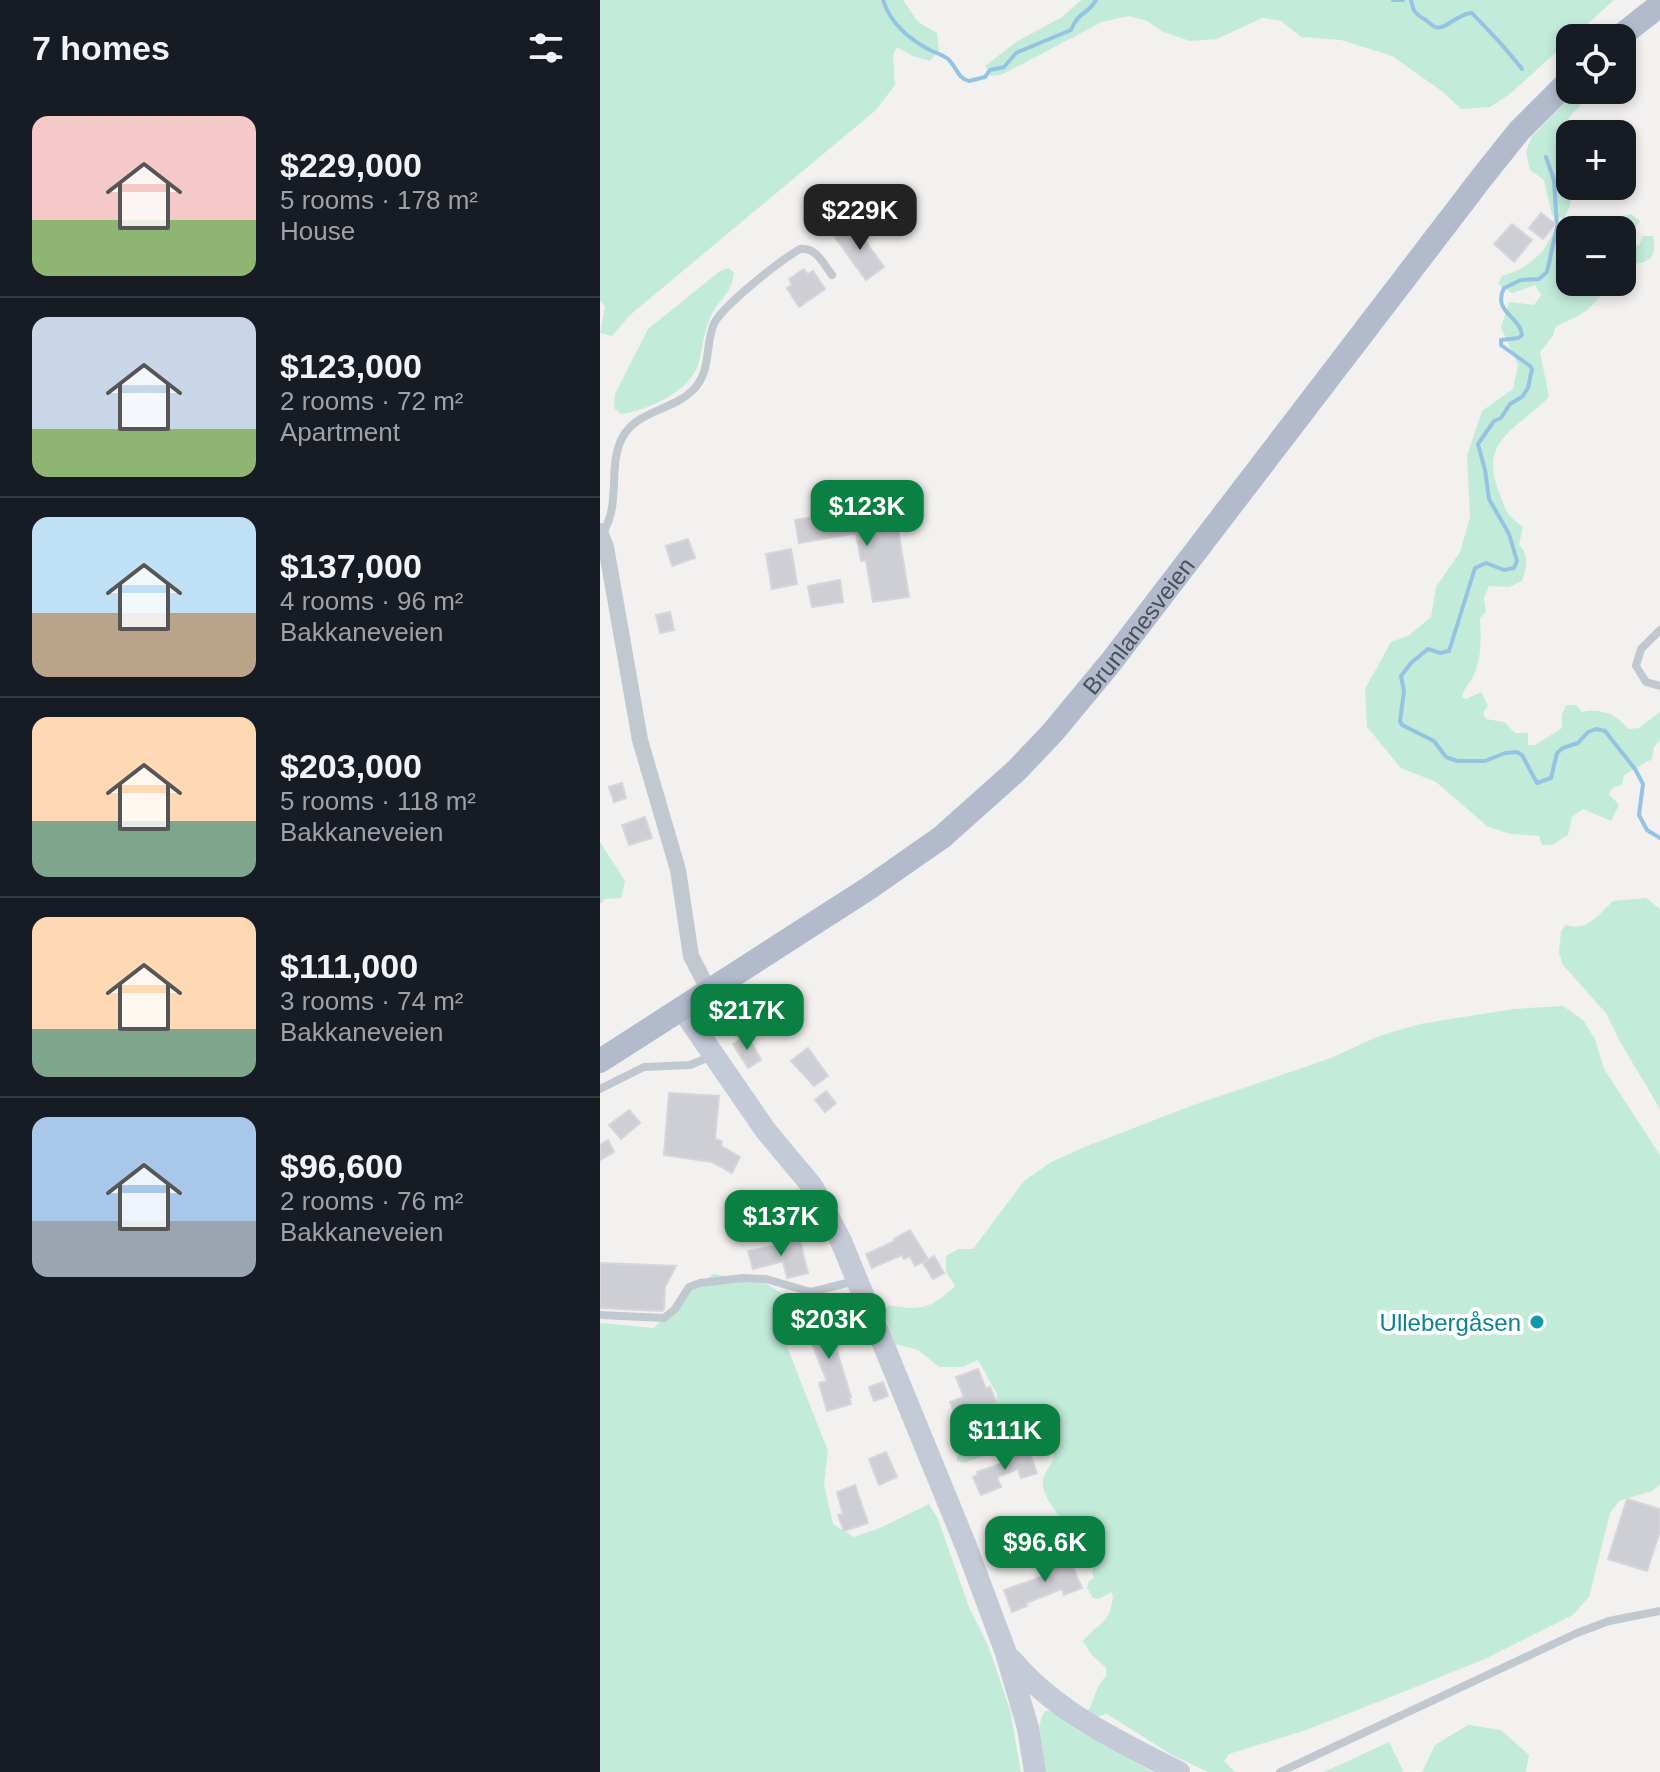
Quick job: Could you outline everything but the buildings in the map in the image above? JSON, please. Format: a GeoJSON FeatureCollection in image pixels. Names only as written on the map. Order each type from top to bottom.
{"type":"FeatureCollection","features":[{"type":"Feature","properties":{"kind":"main road"},"geometry":{"type":"LineString","coordinates":[[1636,24],[1660,5]]}},
{"type":"Feature","properties":{"kind":"main road","name":"Brunlanesveien"},"geometry":{"type":"LineString","coordinates":[[600,1061],[869,888],[942,837],[976,809],[1041,745],[1111,662],[1483,176],[1519,131],[1556,94]]}},
{"type":"Feature","properties":{"kind":"street"},"geometry":{"type":"LineString","coordinates":[[601,533],[609,560],[640,740],[676,860],[691,956],[709,991]]}},
{"type":"Feature","properties":{"kind":"street"},"geometry":{"type":"LineString","coordinates":[[682,1009],[766,1131],[817,1182],[961,1533],[1006,1653],[1028,1728],[1035,1772]]}},
{"type":"Feature","properties":{"kind":"street"},"geometry":{"type":"LineString","coordinates":[[1006,1653],[1054,1700],[1129,1747],[1179,1772]]}},
{"type":"Feature","properties":{"kind":"lane"},"geometry":{"type":"LineString","coordinates":[[601,533],[612,514],[618,450],[624,435],[643,417],[677,401],[697,385],[705,370],[710,335],[717,316],[800,249],[810,249],[816,253],[832,275]]}},
{"type":"Feature","properties":{"kind":"lane"},"geometry":{"type":"LineString","coordinates":[[1660,630],[1641,649],[1636,666],[1646,682],[1660,686]]}},
{"type":"Feature","properties":{"kind":"lane"},"geometry":{"type":"LineString","coordinates":[[600,1089],[644,1067],[690,1065],[713,1055]]}},
{"type":"Feature","properties":{"kind":"lane"},"geometry":{"type":"LineString","coordinates":[[600,1315],[664,1318],[675,1309],[689,1287],[717,1280],[766,1279],[811,1292],[856,1280]]}},
{"type":"Feature","properties":{"kind":"lane"},"geometry":{"type":"LineString","coordinates":[[1280,1772],[1577,1633],[1609,1621],[1648,1613],[1660,1614]]}},
{"type":"Feature","properties":{"kind":"green space"},"geometry":{"type":"Polygon","coordinates":[[[600,0],[903,0],[918,22],[937,33],[939,50],[930,61],[897,47],[893,55],[895,85],[876,110],[630,315],[612,336],[600,333],[605,306],[600,301],[600,0]]]}},
{"type":"Feature","properties":{"kind":"green space"},"geometry":{"type":"Polygon","coordinates":[[[1081,0],[1614,0],[1587,24],[1556,24],[1556,52],[1510,94],[1490,107],[1461,109],[1443,92],[1392,56],[1341,40],[1301,37],[1281,21],[1262,18],[1217,39],[1190,41],[1129,16],[1102,22],[1001,75],[991,76],[985,66],[1016,42],[1062,17],[1081,0]]]}},
{"type":"Feature","properties":{"kind":"green space"},"geometry":{"type":"Polygon","coordinates":[[[1563,104],[1582,104],[1568,120],[1556,120],[1556,200],[1571,200],[1565,216],[1552,215],[1544,180],[1530,170],[1526,152],[1531,138],[1563,104]]]}},
{"type":"Feature","properties":{"kind":"green space"},"geometry":{"type":"Polygon","coordinates":[[[1556,226],[1556,296],[1600,296],[1586,311],[1555,328],[1553,336],[1540,352],[1549,397],[1514,427],[1497,447],[1494,474],[1507,512],[1523,527],[1519,545],[1525,553],[1526,567],[1522,581],[1509,587],[1489,586],[1484,598],[1486,612],[1480,618],[1478,661],[1462,697],[1466,699],[1481,692],[1488,706],[1483,713],[1486,719],[1504,722],[1515,733],[1528,733],[1528,745],[1535,745],[1562,728],[1566,705],[1576,705],[1582,712],[1608,713],[1628,729],[1639,728],[1660,712],[1660,740],[1654,747],[1652,759],[1624,775],[1622,785],[1613,787],[1609,794],[1619,805],[1611,821],[1583,809],[1572,817],[1568,835],[1552,845],[1542,845],[1539,836],[1511,834],[1488,827],[1436,782],[1401,768],[1367,727],[1365,689],[1391,642],[1408,636],[1431,617],[1436,587],[1460,552],[1470,517],[1467,456],[1482,411],[1513,389],[1518,365],[1501,327],[1509,302],[1534,305],[1541,295],[1535,285],[1512,293],[1498,284],[1502,276],[1520,269],[1547,244],[1556,226]]]}},
{"type":"Feature","properties":{"kind":"green space"},"geometry":{"type":"Polygon","coordinates":[[[1643,236],[1653,236],[1651,257],[1636,263],[1636,245],[1639,246],[1643,236]]]}},
{"type":"Feature","properties":{"kind":"green space"},"geometry":{"type":"Polygon","coordinates":[[[729,268],[734,273],[732,281],[708,322],[693,375],[666,398],[621,414],[614,408],[615,394],[648,329],[720,271],[729,268]]]}},
{"type":"Feature","properties":{"kind":"green space"},"geometry":{"type":"Polygon","coordinates":[[[600,842],[625,881],[621,898],[605,899],[600,904],[600,842]]]}},
{"type":"Feature","properties":{"kind":"green space"},"geometry":{"type":"Polygon","coordinates":[[[1646,898],[1660,909],[1660,1109],[1606,1013],[1563,965],[1559,953],[1561,931],[1566,925],[1587,924],[1613,901],[1646,898]]]}},
{"type":"Feature","properties":{"kind":"green space"},"geometry":{"type":"Polygon","coordinates":[[[1563,1006],[1583,1020],[1595,1039],[1604,1069],[1660,1155],[1660,1485],[1652,1491],[1619,1501],[1610,1513],[1589,1597],[1573,1615],[1487,1658],[1309,1729],[1229,1754],[1224,1761],[1235,1772],[1208,1772],[1172,1755],[1107,1714],[1095,1717],[1087,1713],[1106,1676],[1106,1668],[1083,1641],[1106,1618],[1111,1606],[1111,1592],[1099,1599],[1093,1598],[1087,1588],[1094,1578],[1092,1571],[1105,1551],[1082,1539],[1082,1529],[1076,1528],[1064,1541],[1058,1534],[1061,1518],[1048,1500],[1043,1485],[1054,1454],[1035,1442],[1022,1442],[964,1463],[957,1461],[957,1456],[999,1437],[990,1410],[997,1401],[997,1394],[978,1360],[963,1367],[939,1367],[918,1350],[895,1344],[884,1313],[888,1305],[917,1308],[932,1304],[947,1294],[955,1286],[946,1272],[946,1256],[958,1249],[973,1249],[1024,1181],[1051,1162],[1191,1106],[1331,1058],[1379,1036],[1420,1024],[1513,1009],[1563,1006]]]}},
{"type":"Feature","properties":{"kind":"green space"},"geometry":{"type":"Polygon","coordinates":[[[714,1274],[765,1283],[786,1296],[782,1334],[828,1451],[824,1484],[833,1524],[854,1537],[929,1504],[938,1519],[969,1607],[988,1645],[1010,1710],[1021,1772],[600,1772],[600,1323],[654,1328],[684,1295],[714,1274]]]}},
{"type":"Feature","properties":{"kind":"green space"},"geometry":{"type":"Polygon","coordinates":[[[1045,1711],[1052,1711],[1078,1731],[1153,1772],[1046,1772],[1040,1732],[1045,1711]]]}},
{"type":"Feature","properties":{"kind":"green space"},"geometry":{"type":"Polygon","coordinates":[[[1468,1725],[1501,1730],[1529,1755],[1526,1772],[1422,1772],[1435,1745],[1468,1725]]]}},
{"type":"Feature","properties":{"kind":"green space"},"geometry":{"type":"Polygon","coordinates":[[[1389,1742],[1404,1772],[1324,1772],[1389,1742]]]}},
{"type":"Feature","properties":{"kind":"waterway"},"geometry":{"type":"LineString","coordinates":[[883,0],[890,16],[908,36],[948,59],[969,81],[985,77],[990,70],[1004,67],[1016,53],[1071,30],[1077,19],[1096,0]]}},
{"type":"Feature","properties":{"kind":"waterway"},"geometry":{"type":"LineString","coordinates":[[1393,0],[1403,0]]}},
{"type":"Feature","properties":{"kind":"waterway"},"geometry":{"type":"LineString","coordinates":[[1411,0],[1416,13],[1439,28],[1472,13],[1522,69]]}},
{"type":"Feature","properties":{"kind":"waterway"},"geometry":{"type":"LineString","coordinates":[[1546,157],[1554,180],[1557,227],[1547,272],[1539,279],[1521,280],[1504,288],[1501,296],[1501,303],[1517,323],[1522,335],[1501,340],[1501,345],[1532,369],[1528,388],[1522,397],[1510,404],[1501,418],[1494,421],[1478,444],[1489,499],[1509,534],[1517,561],[1514,568],[1504,570],[1486,563],[1475,568],[1449,651],[1440,653],[1428,649],[1401,676],[1404,691],[1400,721],[1402,725],[1434,741],[1446,757],[1457,761],[1485,761],[1517,752],[1522,755],[1537,783],[1551,778],[1557,753],[1563,748],[1578,743],[1588,732],[1596,729],[1605,731],[1643,784],[1639,815],[1647,830],[1660,838]]}},
{"type":"Feature","properties":{"kind":"place","name":"Ullebergåsen"},"geometry":{"type":"Point","coordinates":[1537,1322]}}]}
